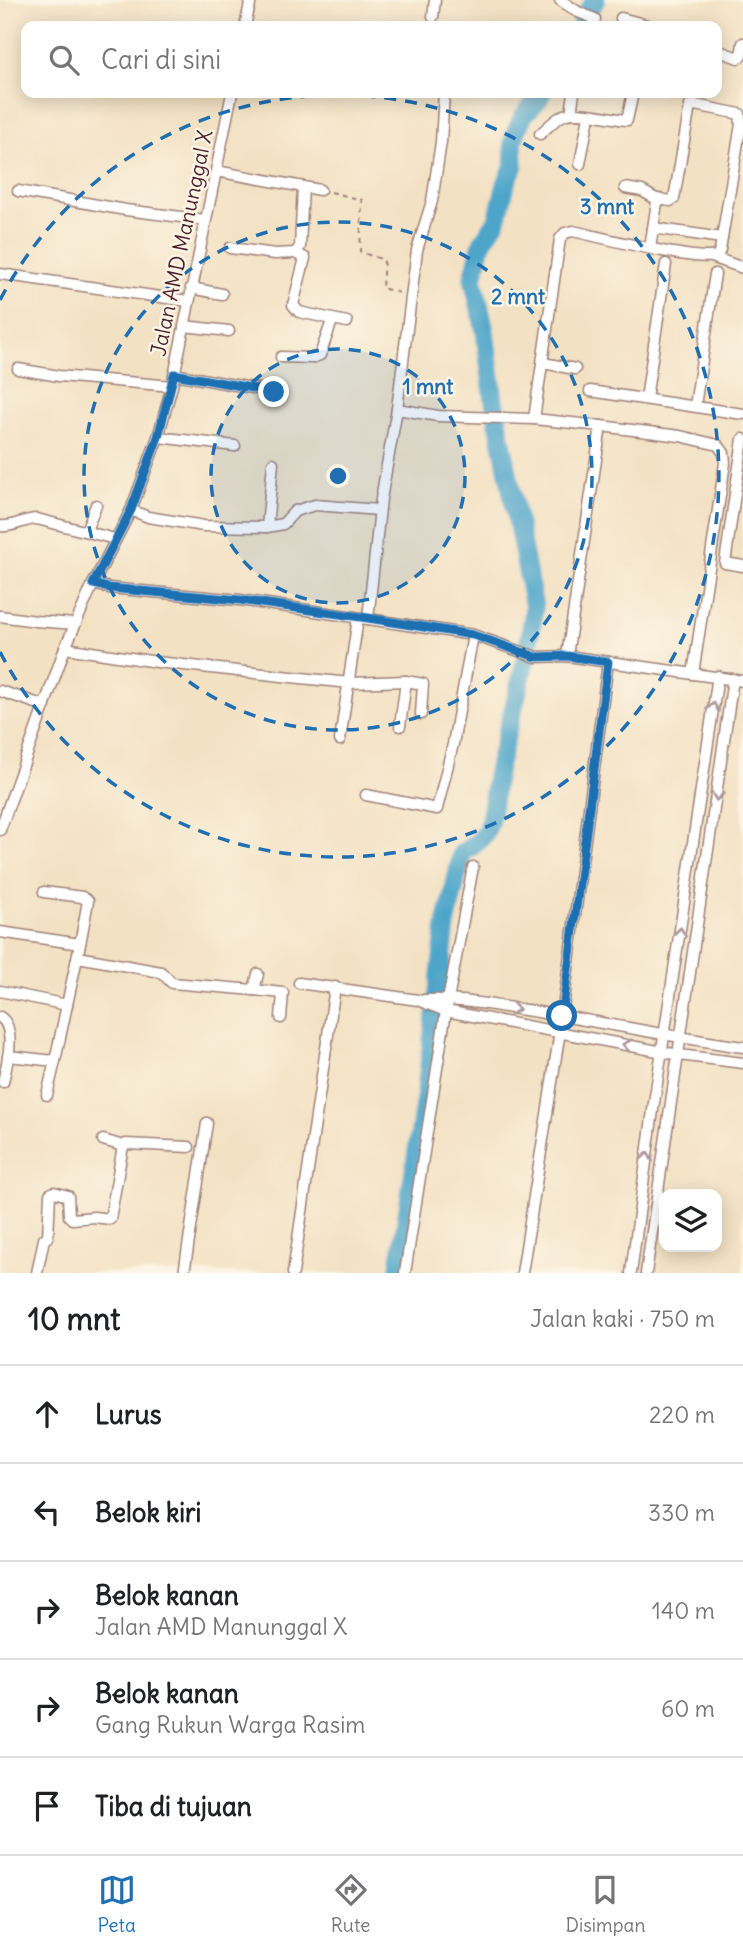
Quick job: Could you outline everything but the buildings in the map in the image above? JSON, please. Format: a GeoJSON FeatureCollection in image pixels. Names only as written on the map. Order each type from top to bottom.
{"type":"FeatureCollection","features":[{"type":"Feature","properties":{"kind":"street"},"geometry":{"type":"LineString","coordinates":[[245,21],[251,0]]}},
{"type":"Feature","properties":{"kind":"street"},"geometry":{"type":"LineString","coordinates":[[433,18],[435,0]]}},
{"type":"Feature","properties":{"kind":"street"},"geometry":{"type":"LineString","coordinates":[[560,0],[592,21]]}},
{"type":"Feature","properties":{"kind":"street"},"geometry":{"type":"LineString","coordinates":[[621,18],[633,21]]}},
{"type":"Feature","properties":{"kind":"street"},"geometry":{"type":"LineString","coordinates":[[722,52],[738,58],[741,56],[743,43]]}},
{"type":"Feature","properties":{"kind":"street","name":"Jalan AMD Manunggal X"},"geometry":{"type":"LineString","coordinates":[[0,830],[65,648],[93,584],[131,510],[158,437],[172,386],[232,98]]}},
{"type":"Feature","properties":{"kind":"street"},"geometry":{"type":"LineString","coordinates":[[340,740],[397,409],[417,250],[432,201],[444,98]]}},
{"type":"Feature","properties":{"kind":"street"},"geometry":{"type":"LineString","coordinates":[[571,113],[572,98]]}},
{"type":"Feature","properties":{"kind":"street"},"geometry":{"type":"LineString","coordinates":[[540,134],[561,116],[571,113],[589,116],[596,114],[627,120],[632,98]]}},
{"type":"Feature","properties":{"kind":"street"},"geometry":{"type":"LineString","coordinates":[[625,188],[639,190],[658,200],[674,199],[690,106],[695,104],[740,114],[720,250],[717,256],[712,257]]}},
{"type":"Feature","properties":{"kind":"street"},"geometry":{"type":"LineString","coordinates":[[580,164],[589,116]]}},
{"type":"Feature","properties":{"kind":"street"},"geometry":{"type":"LineString","coordinates":[[216,171],[320,190]]}},
{"type":"Feature","properties":{"kind":"street"},"geometry":{"type":"LineString","coordinates":[[295,253],[300,247],[303,187]]}},
{"type":"Feature","properties":{"kind":"street"},"geometry":{"type":"LineString","coordinates":[[18,191],[126,210],[205,220]]}},
{"type":"Feature","properties":{"kind":"street"},"geometry":{"type":"LineString","coordinates":[[650,248],[658,200]]}},
{"type":"Feature","properties":{"kind":"street"},"geometry":{"type":"LineString","coordinates":[[653,228],[722,238]]}},
{"type":"Feature","properties":{"kind":"street"},"geometry":{"type":"LineString","coordinates":[[534,419],[560,239],[565,233],[573,231],[650,248],[712,257],[743,268]]}},
{"type":"Feature","properties":{"kind":"street"},"geometry":{"type":"LineString","coordinates":[[230,248],[275,254],[295,253],[305,258],[293,305],[299,312],[347,322]]}},
{"type":"Feature","properties":{"kind":"street"},"geometry":{"type":"LineString","coordinates":[[646,399],[666,264]]}},
{"type":"Feature","properties":{"kind":"street"},"geometry":{"type":"LineString","coordinates":[[0,274],[188,302]]}},
{"type":"Feature","properties":{"kind":"street"},"geometry":{"type":"LineString","coordinates":[[695,406],[715,274]]}},
{"type":"Feature","properties":{"kind":"street"},"geometry":{"type":"LineString","coordinates":[[191,288],[222,294]]}},
{"type":"Feature","properties":{"kind":"street"},"geometry":{"type":"LineString","coordinates":[[281,357],[312,358],[320,355],[332,321]]}},
{"type":"Feature","properties":{"kind":"street"},"geometry":{"type":"LineString","coordinates":[[184,326],[229,331]]}},
{"type":"Feature","properties":{"kind":"street"},"geometry":{"type":"LineString","coordinates":[[543,363],[575,369]]}},
{"type":"Feature","properties":{"kind":"street"},"geometry":{"type":"LineString","coordinates":[[18,369],[59,376],[172,386]]}},
{"type":"Feature","properties":{"kind":"street"},"geometry":{"type":"LineString","coordinates":[[174,374],[274,392]]}},
{"type":"Feature","properties":{"kind":"street"},"geometry":{"type":"LineString","coordinates":[[590,391],[743,414]]}},
{"type":"Feature","properties":{"kind":"street"},"geometry":{"type":"LineString","coordinates":[[397,409],[438,416],[534,419],[601,426],[709,441],[718,445],[724,453],[725,463],[693,674]]}},
{"type":"Feature","properties":{"kind":"street"},"geometry":{"type":"LineString","coordinates":[[567,656],[601,426]]}},
{"type":"Feature","properties":{"kind":"street"},"geometry":{"type":"LineString","coordinates":[[158,437],[234,446]]}},
{"type":"Feature","properties":{"kind":"street"},"geometry":{"type":"LineString","coordinates":[[743,439],[725,563],[743,566]]}},
{"type":"Feature","properties":{"kind":"street"},"geometry":{"type":"LineString","coordinates":[[267,527],[273,463]]}},
{"type":"Feature","properties":{"kind":"street"},"geometry":{"type":"LineString","coordinates":[[86,531],[96,505]]}},
{"type":"Feature","properties":{"kind":"street"},"geometry":{"type":"LineString","coordinates":[[131,510],[148,517],[204,526],[267,527],[283,524],[295,511],[315,505],[379,510]]}},
{"type":"Feature","properties":{"kind":"street"},"geometry":{"type":"LineString","coordinates":[[0,526],[37,519],[115,539]]}},
{"type":"Feature","properties":{"kind":"street"},"geometry":{"type":"LineString","coordinates":[[93,584],[109,588],[240,600],[473,635],[536,657],[567,656],[738,680],[646,1273]]}},
{"type":"Feature","properties":{"kind":"street"},"geometry":{"type":"LineString","coordinates":[[0,616],[75,624]]}},
{"type":"Feature","properties":{"kind":"street"},"geometry":{"type":"LineString","coordinates":[[366,795],[437,808],[453,744],[473,635]]}},
{"type":"Feature","properties":{"kind":"street"},"geometry":{"type":"LineString","coordinates":[[65,648],[145,661],[350,683],[406,681],[423,684],[421,714]]}},
{"type":"Feature","properties":{"kind":"street"},"geometry":{"type":"LineString","coordinates":[[522,1273],[560,1031],[608,662]]}},
{"type":"Feature","properties":{"kind":"street"},"geometry":{"type":"LineString","coordinates":[[631,1273],[718,676]]}},
{"type":"Feature","properties":{"kind":"street"},"geometry":{"type":"LineString","coordinates":[[400,726],[406,681]]}},
{"type":"Feature","properties":{"kind":"street"},"geometry":{"type":"LineString","coordinates":[[0,691],[45,706]]}},
{"type":"Feature","properties":{"kind":"street"},"geometry":{"type":"LineString","coordinates":[[0,794],[12,799]]}},
{"type":"Feature","properties":{"kind":"street"},"geometry":{"type":"LineString","coordinates":[[405,1273],[448,998],[473,867]]}},
{"type":"Feature","properties":{"kind":"street"},"geometry":{"type":"LineString","coordinates":[[44,892],[82,897],[88,901],[47,1095]]}},
{"type":"Feature","properties":{"kind":"street"},"geometry":{"type":"LineString","coordinates":[[0,932],[80,944]]}},
{"type":"Feature","properties":{"kind":"street"},"geometry":{"type":"LineString","coordinates":[[78,957],[161,972],[173,983],[283,993],[281,1018]]}},
{"type":"Feature","properties":{"kind":"street"},"geometry":{"type":"LineString","coordinates":[[254,990],[258,974]]}},
{"type":"Feature","properties":{"kind":"street"},"geometry":{"type":"LineString","coordinates":[[299,983],[418,1000],[446,1011],[679,1055],[743,1063]]}},
{"type":"Feature","properties":{"kind":"street"},"geometry":{"type":"LineString","coordinates":[[293,1273],[335,987]]}},
{"type":"Feature","properties":{"kind":"street"},"geometry":{"type":"LineString","coordinates":[[0,991],[68,1004]]}},
{"type":"Feature","properties":{"kind":"street"},"geometry":{"type":"LineString","coordinates":[[418,1000],[448,998],[682,1039],[743,1046]]}},
{"type":"Feature","properties":{"kind":"street"},"geometry":{"type":"LineString","coordinates":[[0,1017],[6,1021],[9,1028],[4,1082]]}},
{"type":"Feature","properties":{"kind":"street"},"geometry":{"type":"LineString","coordinates":[[8,1056],[55,1060]]}},
{"type":"Feature","properties":{"kind":"street"},"geometry":{"type":"LineString","coordinates":[[184,1273],[207,1124]]}},
{"type":"Feature","properties":{"kind":"street"},"geometry":{"type":"LineString","coordinates":[[103,1140],[123,1146],[142,1144],[189,1147]]}},
{"type":"Feature","properties":{"kind":"street"},"geometry":{"type":"LineString","coordinates":[[37,1273],[44,1239],[48,1237],[50,1194],[54,1192],[68,1196],[69,1216],[72,1219],[110,1219],[123,1146]]}},
{"type":"Feature","properties":{"kind":"street"},"geometry":{"type":"LineString","coordinates":[[640,1210],[656,1213]]}},
{"type":"Feature","properties":{"kind":"path"},"geometry":{"type":"LineString","coordinates":[[320,190],[362,200],[360,252],[384,260],[382,288],[411,295]]}},
{"type":"Feature","properties":{"kind":"waterway"},"geometry":{"type":"LineString","coordinates":[[582,21],[596,0]]}},
{"type":"Feature","properties":{"kind":"waterway"},"geometry":{"type":"LineString","coordinates":[[398,1273],[425,1099],[446,925],[462,853],[481,838],[490,820],[497,772],[523,670],[534,607],[473,278],[482,243],[497,220],[514,165],[513,142],[518,127],[524,115],[540,98]]}},
{"type":"Feature","properties":{"kind":"route"},"geometry":{"type":"LineString","coordinates":[[274,392],[174,374],[158,437],[131,510],[93,584],[109,588],[240,600],[368,618],[473,635],[536,657],[567,656],[608,662],[562,1016]]}}]}
